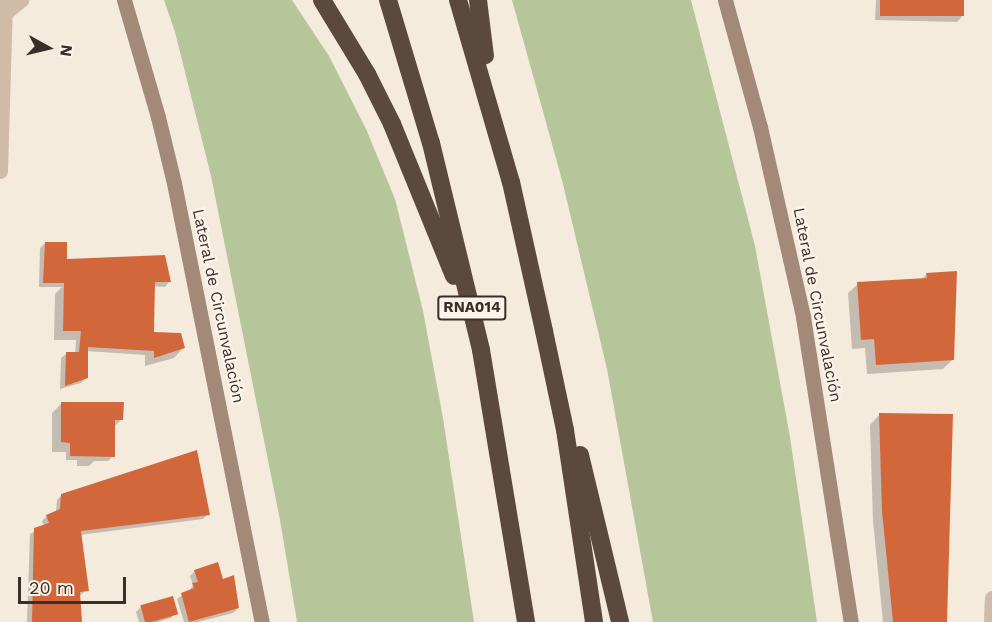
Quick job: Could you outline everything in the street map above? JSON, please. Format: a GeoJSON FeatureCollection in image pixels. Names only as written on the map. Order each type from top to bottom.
{"type":"FeatureCollection","features":[{"type":"Feature","properties":{"kind":"highway"},"geometry":{"type":"LineString","coordinates":[[322,0],[367,74],[412,168],[481,350]]}},
{"type":"Feature","properties":{"kind":"highway","name":"RNA014"},"geometry":{"type":"LineString","coordinates":[[388,0],[431,142],[481,350],[526,622]]}},
{"type":"Feature","properties":{"kind":"highway"},"geometry":{"type":"LineString","coordinates":[[458,0],[494,120],[544,331],[565,430],[594,622]]}},
{"type":"Feature","properties":{"kind":"highway"},"geometry":{"type":"LineString","coordinates":[[478,0],[494,120]]}},
{"type":"Feature","properties":{"kind":"highway"},"geometry":{"type":"LineString","coordinates":[[544,331],[578,446],[620,622]]}},
{"type":"Feature","properties":{"kind":"highway"},"geometry":{"type":"LineString","coordinates":[[516,556],[517,622]]}},
{"type":"Feature","properties":{"kind":"street"},"geometry":{"type":"LineString","coordinates":[[0,171],[5,6],[21,0]]}},
{"type":"Feature","properties":{"kind":"street","name":"Lateral de Circunvalación"},"geometry":{"type":"LineString","coordinates":[[124,0],[156,106],[174,183],[262,622]]}},
{"type":"Feature","properties":{"kind":"street","name":"Lateral de Circunvalación"},"geometry":{"type":"LineString","coordinates":[[725,0],[760,127],[803,317],[851,622]]}},
{"type":"Feature","properties":{"kind":"street"},"geometry":{"type":"LineString","coordinates":[[991,622],[992,598]]}},
{"type":"Feature","properties":{"kind":"green space"},"geometry":{"type":"Polygon","coordinates":[[[164,0],[292,0],[329,56],[366,129],[395,199],[423,311],[443,418],[474,622],[297,622],[280,520],[211,176],[175,32],[164,0]]]}},
{"type":"Feature","properties":{"kind":"green space"},"geometry":{"type":"Polygon","coordinates":[[[512,0],[691,0],[755,246],[790,437],[817,622],[653,622],[607,369],[562,180],[512,0]]]}},
{"type":"Feature","properties":{"kind":"building"},"geometry":{"type":"Polygon","coordinates":[[[880,0],[964,0],[964,16],[880,16],[880,0]]]}},
{"type":"Feature","properties":{"kind":"building"},"geometry":{"type":"Polygon","coordinates":[[[45,242],[67,242],[67,259],[165,255],[171,282],[155,282],[154,332],[181,333],[185,348],[154,358],[154,351],[88,347],[88,378],[65,386],[66,352],[79,352],[81,331],[63,331],[64,283],[43,283],[45,242]]]}},
{"type":"Feature","properties":{"kind":"building"},"geometry":{"type":"Polygon","coordinates":[[[957,271],[954,360],[876,365],[874,339],[861,340],[857,282],[927,278],[926,273],[957,271]]]}},
{"type":"Feature","properties":{"kind":"building"},"geometry":{"type":"Polygon","coordinates":[[[61,402],[124,402],[123,420],[115,420],[115,457],[70,456],[70,443],[61,442],[61,402]]]}},
{"type":"Feature","properties":{"kind":"building"},"geometry":{"type":"Polygon","coordinates":[[[879,413],[953,414],[947,622],[893,622],[882,511],[879,413]]]}},
{"type":"Feature","properties":{"kind":"building"},"geometry":{"type":"Polygon","coordinates":[[[197,450],[210,515],[81,531],[89,591],[80,592],[82,622],[32,622],[34,528],[49,523],[46,515],[60,509],[61,494],[197,450]]]}},
{"type":"Feature","properties":{"kind":"building"},"geometry":{"type":"Polygon","coordinates":[[[218,562],[223,579],[234,575],[239,608],[189,622],[181,593],[194,588],[192,583],[198,582],[194,570],[218,562]]]}},
{"type":"Feature","properties":{"kind":"building"},"geometry":{"type":"Polygon","coordinates":[[[173,596],[178,614],[145,622],[140,605],[173,596]]]}}]}
